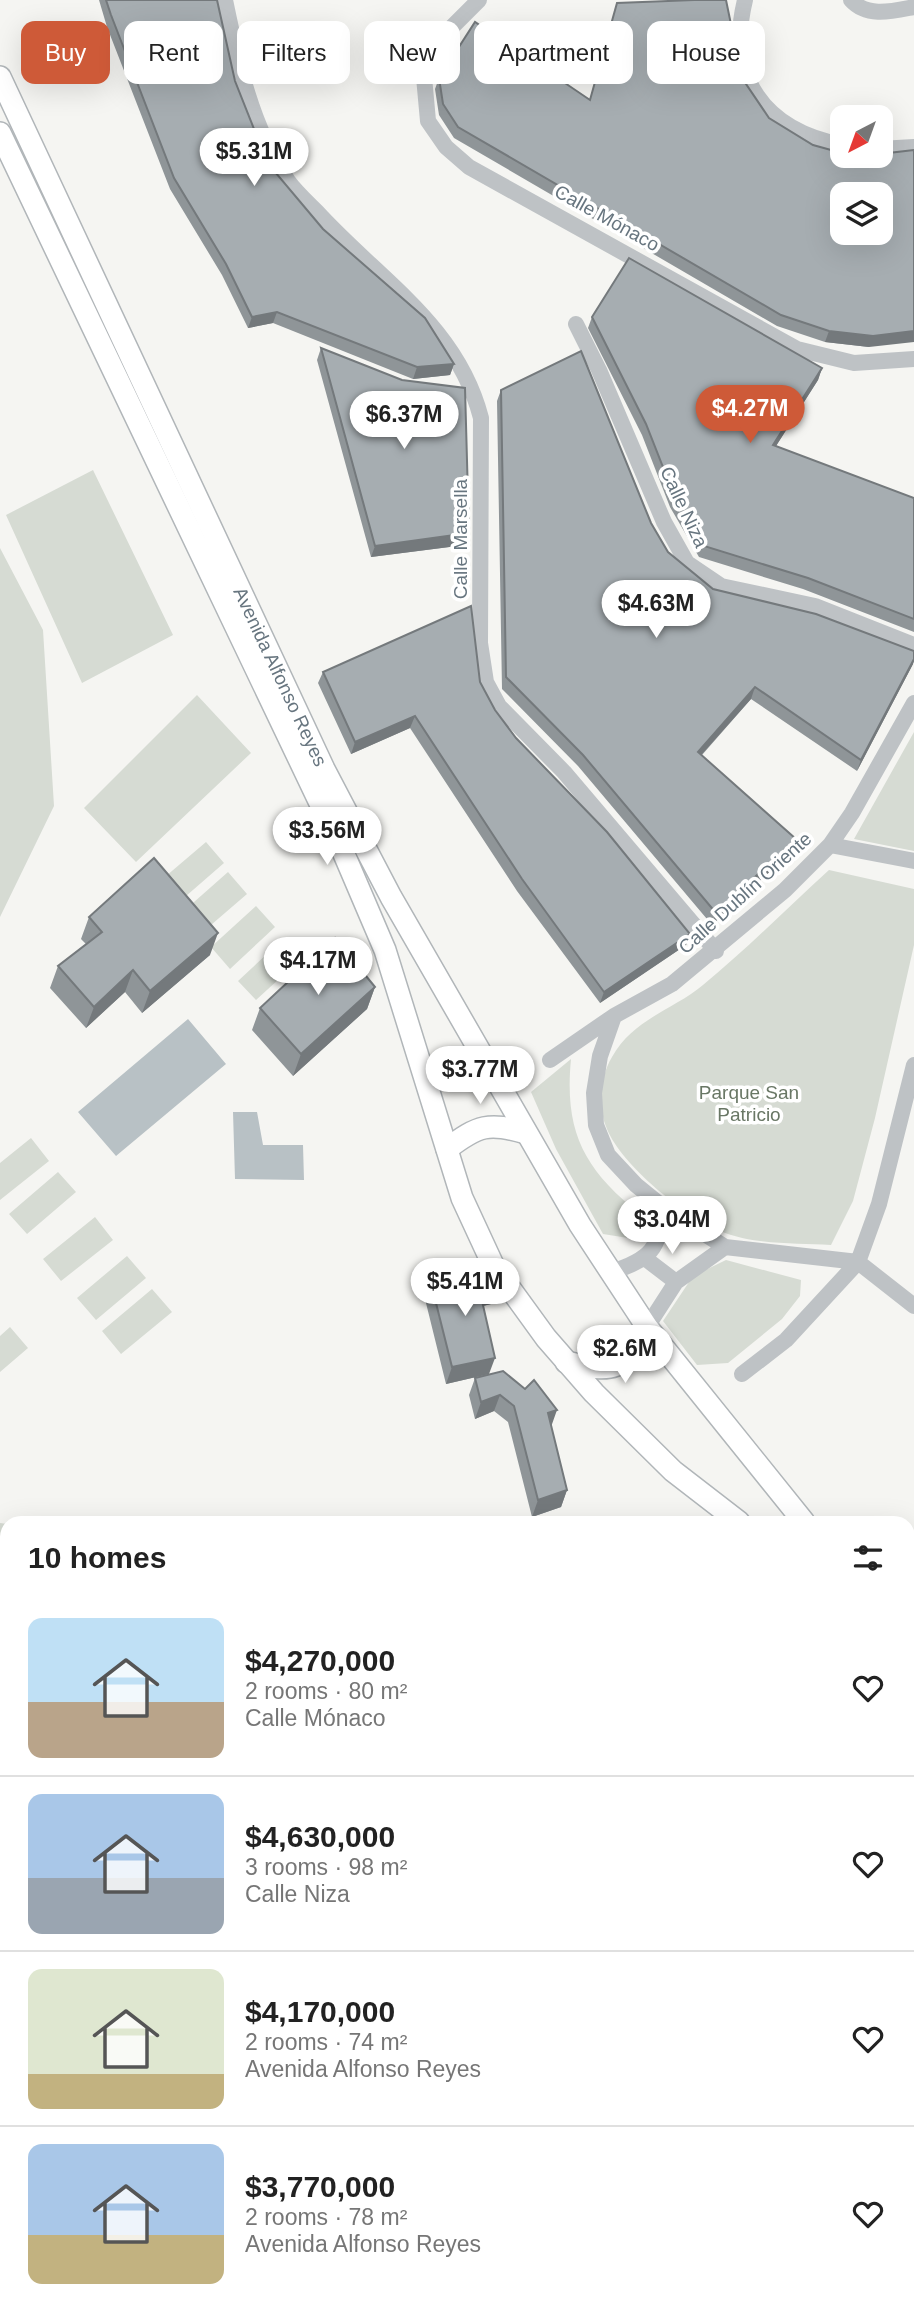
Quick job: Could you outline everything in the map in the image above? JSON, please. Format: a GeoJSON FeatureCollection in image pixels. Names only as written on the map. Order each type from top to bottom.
{"type":"FeatureCollection","features":[{"type":"Feature","properties":{"kind":"main road","name":"Avenida Alfonso Reyes"},"geometry":{"type":"LineString","coordinates":[[0,77],[324,769],[391,897],[526,1133],[647,1327],[799,1516]]}},
{"type":"Feature","properties":{"kind":"main road","name":"Avenida Alfonso Reyes"},"geometry":{"type":"LineString","coordinates":[[0,133],[341,848],[385,950],[462,1198],[493,1265],[566,1362],[673,1471],[731,1516]]}},
{"type":"Feature","properties":{"kind":"main road"},"geometry":{"type":"LineString","coordinates":[[447,1149],[468,1133],[483,1126],[503,1126],[526,1133]]}},
{"type":"Feature","properties":{"kind":"main road"},"geometry":{"type":"LineString","coordinates":[[566,1362],[600,1370],[614,1367],[635,1350],[647,1327]]}},
{"type":"Feature","properties":{"kind":"street","name":"Calle Marsella"},"geometry":{"type":"LineString","coordinates":[[225,0],[241,79],[265,141],[289,182],[335,232],[431,323],[461,363],[473,387],[481,418],[480,643],[485,682],[499,706],[564,772],[716,951]]}},
{"type":"Feature","properties":{"kind":"street","name":"Calle Mónaco"},"geometry":{"type":"LineString","coordinates":[[479,0],[440,39],[424,76],[428,121],[446,147],[469,167],[797,349],[854,363],[914,359]]}},
{"type":"Feature","properties":{"kind":"street"},"geometry":{"type":"LineString","coordinates":[[745,0],[738,29],[742,69],[757,97],[784,122],[810,136],[830,142]]}},
{"type":"Feature","properties":{"kind":"street"},"geometry":{"type":"LineString","coordinates":[[851,0],[862,10],[889,12],[914,7]]}},
{"type":"Feature","properties":{"kind":"street"},"geometry":{"type":"LineString","coordinates":[[893,148],[914,147]]}},
{"type":"Feature","properties":{"kind":"street","name":"Calle Niza"},"geometry":{"type":"LineString","coordinates":[[576,324],[599,370],[664,522],[687,563],[721,586],[815,606],[914,645]]}},
{"type":"Feature","properties":{"kind":"street","name":"Calle Dublín Oriente"},"geometry":{"type":"LineString","coordinates":[[550,1060],[614,1016],[673,984],[716,951],[785,890],[830,845],[890,749],[914,703]]}},
{"type":"Feature","properties":{"kind":"street"},"geometry":{"type":"LineString","coordinates":[[830,845],[914,861]]}},
{"type":"Feature","properties":{"kind":"street"},"geometry":{"type":"LineString","coordinates":[[614,1016],[598,1068],[594,1093],[596,1125],[608,1155],[636,1185],[663,1207],[725,1247],[858,1262],[914,1306]]}},
{"type":"Feature","properties":{"kind":"street"},"geometry":{"type":"LineString","coordinates":[[742,1374],[793,1333],[858,1262],[878,1204],[914,1065]]}},
{"type":"Feature","properties":{"kind":"street"},"geometry":{"type":"LineString","coordinates":[[611,1272],[646,1259],[657,1242],[663,1207]]}},
{"type":"Feature","properties":{"kind":"street"},"geometry":{"type":"LineString","coordinates":[[647,1327],[676,1282],[725,1247]]}},
{"type":"Feature","properties":{"kind":"street"},"geometry":{"type":"LineString","coordinates":[[646,1259],[676,1282]]}},
{"type":"Feature","properties":{"kind":"green space"},"geometry":{"type":"Polygon","coordinates":[[[93,470],[173,635],[82,683],[6,515],[93,470]]]}},
{"type":"Feature","properties":{"kind":"green space"},"geometry":{"type":"Polygon","coordinates":[[[0,548],[43,630],[54,806],[0,917],[0,548]]]}},
{"type":"Feature","properties":{"kind":"green space"},"geometry":{"type":"Polygon","coordinates":[[[197,695],[251,753],[136,862],[84,808],[197,695]]]}},
{"type":"Feature","properties":{"kind":"green space"},"geometry":{"type":"Polygon","coordinates":[[[914,732],[914,851],[854,839],[914,732]]]}},
{"type":"Feature","properties":{"kind":"green space"},"geometry":{"type":"Polygon","coordinates":[[[206,842],[224,863],[178,903],[159,882],[206,842]]]}},
{"type":"Feature","properties":{"kind":"green space","name":"Parque San Patricio"},"geometry":{"type":"Polygon","coordinates":[[[829,870],[914,889],[914,945],[875,1118],[853,1201],[831,1245],[775,1243],[733,1236],[689,1214],[656,1188],[626,1158],[604,1120],[601,1092],[605,1074],[612,1057],[631,1033],[703,985],[829,870]]]}},
{"type":"Feature","properties":{"kind":"green space"},"geometry":{"type":"Polygon","coordinates":[[[228,872],[247,894],[204,931],[185,910],[228,872]]]}},
{"type":"Feature","properties":{"kind":"green space"},"geometry":{"type":"Polygon","coordinates":[[[256,906],[275,927],[230,969],[211,947],[256,906]]]}},
{"type":"Feature","properties":{"kind":"green space"},"geometry":{"type":"Polygon","coordinates":[[[284,938],[302,958],[256,1000],[238,981],[284,938]]]}},
{"type":"Feature","properties":{"kind":"green space"},"geometry":{"type":"Polygon","coordinates":[[[571,1059],[571,1108],[582,1147],[605,1181],[640,1214],[640,1227],[628,1238],[603,1234],[556,1149],[531,1092],[571,1059]]]}},
{"type":"Feature","properties":{"kind":"green space"},"geometry":{"type":"Polygon","coordinates":[[[31,1138],[49,1161],[0,1200],[0,1163],[31,1138]]]}},
{"type":"Feature","properties":{"kind":"green space"},"geometry":{"type":"Polygon","coordinates":[[[58,1172],[76,1192],[27,1234],[9,1214],[58,1172]]]}},
{"type":"Feature","properties":{"kind":"green space"},"geometry":{"type":"Polygon","coordinates":[[[95,1217],[113,1240],[61,1281],[43,1259],[95,1217]]]}},
{"type":"Feature","properties":{"kind":"green space"},"geometry":{"type":"Polygon","coordinates":[[[127,1256],[146,1278],[96,1320],[77,1298],[127,1256]]]}},
{"type":"Feature","properties":{"kind":"green space"},"geometry":{"type":"Polygon","coordinates":[[[726,1260],[801,1280],[800,1296],[782,1319],[728,1363],[697,1365],[663,1321],[693,1276],[726,1260]]]}},
{"type":"Feature","properties":{"kind":"green space"},"geometry":{"type":"Polygon","coordinates":[[[152,1289],[172,1312],[121,1354],[102,1331],[152,1289]]]}},
{"type":"Feature","properties":{"kind":"green space"},"geometry":{"type":"Polygon","coordinates":[[[10,1327],[28,1348],[0,1372],[0,1336],[10,1327]]]}},
{"type":"Feature","properties":{"kind":"shaded area"},"geometry":{"type":"Polygon","coordinates":[[[188,1019],[226,1064],[116,1156],[78,1112],[188,1019]]]}},
{"type":"Feature","properties":{"kind":"shaded area"},"geometry":{"type":"Polygon","coordinates":[[[233,1112],[257,1112],[263,1145],[303,1145],[304,1180],[235,1179],[233,1112]]]}},
{"type":"Feature","properties":{"kind":"building"},"geometry":{"type":"Polygon","coordinates":[[[106,0],[217,0],[222,21],[124,21],[124,49],[106,0]]]}},
{"type":"Feature","properties":{"kind":"building"},"geometry":{"type":"Polygon","coordinates":[[[726,0],[730,21],[647,21],[647,84],[746,84],[769,118],[813,145],[830,150],[830,168],[893,168],[893,152],[914,150],[914,331],[873,336],[829,331],[781,315],[458,127],[443,104],[440,84],[460,84],[460,45],[474,24],[474,84],[566,84],[590,100],[594,84],[633,84],[633,21],[612,21],[617,3],[726,0]]]}},
{"type":"Feature","properties":{"kind":"building"},"geometry":{"type":"Polygon","coordinates":[[[223,27],[235,81],[258,139],[275,172],[323,229],[425,318],[454,364],[417,367],[277,312],[252,317],[226,264],[174,178],[138,84],[223,84],[223,27]]]}},
{"type":"Feature","properties":{"kind":"building"},"geometry":{"type":"Polygon","coordinates":[[[629,258],[822,368],[773,445],[914,498],[914,619],[808,578],[704,546],[674,495],[646,424],[592,317],[629,258]]]}},
{"type":"Feature","properties":{"kind":"building"},"geometry":{"type":"Polygon","coordinates":[[[321,348],[402,380],[465,388],[469,533],[375,546],[321,348]]]}},
{"type":"Feature","properties":{"kind":"building"},"geometry":{"type":"Polygon","coordinates":[[[581,351],[651,523],[668,552],[713,589],[816,614],[914,651],[914,659],[861,760],[755,687],[698,752],[796,839],[716,913],[583,755],[506,677],[501,390],[581,351]]]}},
{"type":"Feature","properties":{"kind":"building"},"geometry":{"type":"Polygon","coordinates":[[[471,606],[480,682],[495,710],[516,738],[607,832],[690,934],[604,992],[522,879],[415,716],[355,742],[323,672],[471,606]]]}},
{"type":"Feature","properties":{"kind":"building"},"geometry":{"type":"Polygon","coordinates":[[[154,858],[218,933],[150,991],[133,970],[94,1007],[58,966],[102,932],[89,917],[154,858]]]}},
{"type":"Feature","properties":{"kind":"building"},"geometry":{"type":"Polygon","coordinates":[[[335,938],[375,987],[301,1054],[260,1008],[335,938]]]}},
{"type":"Feature","properties":{"kind":"building"},"geometry":{"type":"Polygon","coordinates":[[[485,1272],[497,1287],[480,1292],[495,1358],[452,1367],[431,1283],[485,1272]]]}},
{"type":"Feature","properties":{"kind":"building"},"geometry":{"type":"Polygon","coordinates":[[[503,1371],[525,1389],[534,1380],[557,1410],[548,1413],[567,1490],[538,1500],[514,1406],[500,1395],[481,1402],[475,1378],[503,1371]]]}}]}
